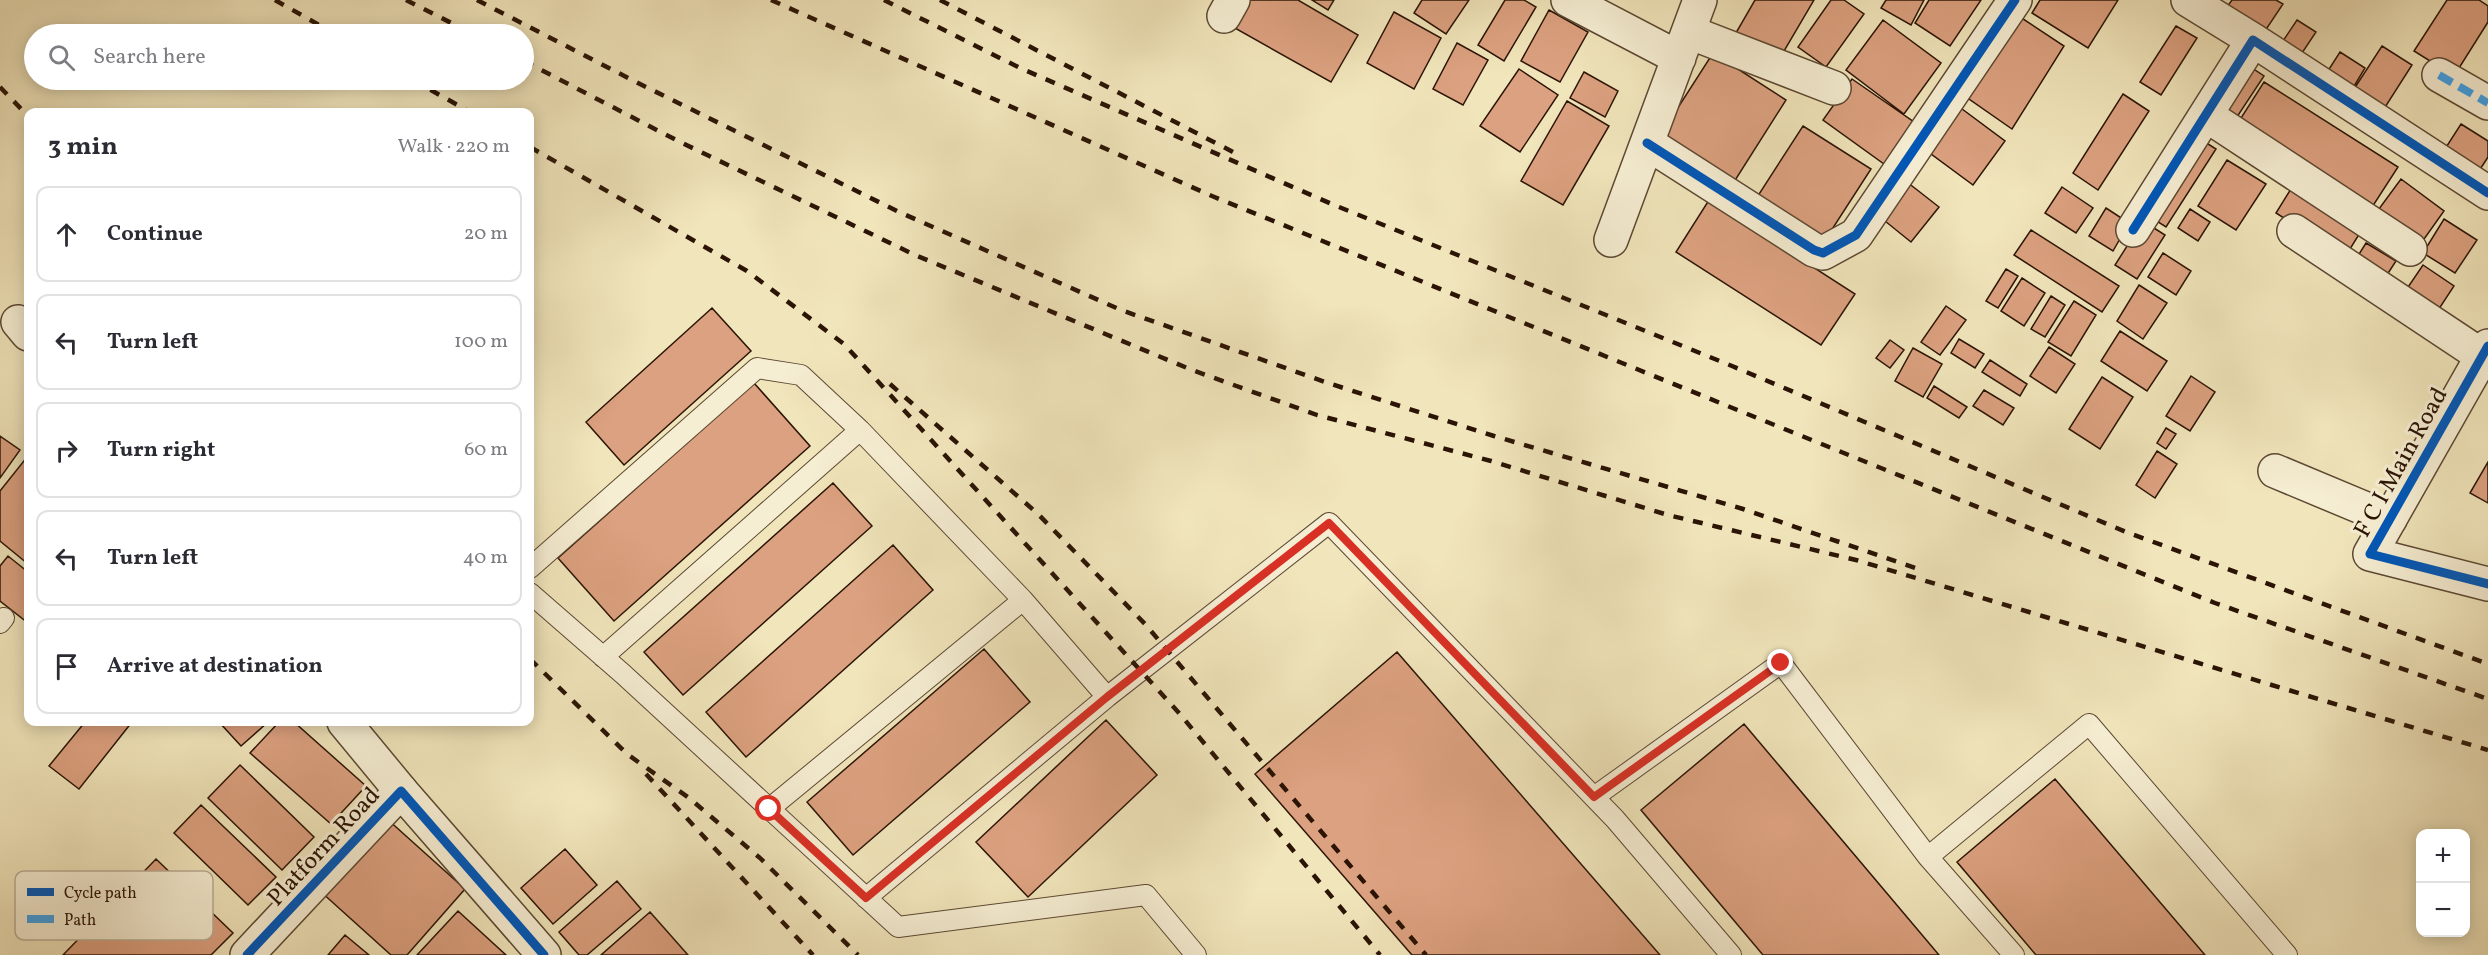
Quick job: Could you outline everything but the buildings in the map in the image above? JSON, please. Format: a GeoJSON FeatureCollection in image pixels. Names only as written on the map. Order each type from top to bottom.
{"type":"FeatureCollection","features":[{"type":"Feature","properties":{"kind":"street"},"geometry":{"type":"LineString","coordinates":[[1568,0],[1684,45],[1834,88]]}},
{"type":"Feature","properties":{"kind":"street"},"geometry":{"type":"LineString","coordinates":[[1611,240],[1701,0]]}},
{"type":"Feature","properties":{"kind":"street"},"geometry":{"type":"LineString","coordinates":[[1647,142],[1784,232],[1823,253],[1856,235],[2015,0]]}},
{"type":"Feature","properties":{"kind":"street"},"geometry":{"type":"LineString","coordinates":[[2188,0],[2488,193]]}},
{"type":"Feature","properties":{"kind":"street"},"geometry":{"type":"LineString","coordinates":[[2133,230],[2253,40]]}},
{"type":"Feature","properties":{"kind":"street"},"geometry":{"type":"LineString","coordinates":[[2439,75],[2488,103]]}},
{"type":"Feature","properties":{"kind":"street"},"geometry":{"type":"LineString","coordinates":[[2206,115],[2410,249]]}},
{"type":"Feature","properties":{"kind":"street"},"geometry":{"type":"LineString","coordinates":[[2295,231],[2485,351]]}},
{"type":"Feature","properties":{"kind":"street","name":"F C I Main Road"},"geometry":{"type":"LineString","coordinates":[[2485,351],[2370,554],[2488,584]]}},
{"type":"Feature","properties":{"kind":"street"},"geometry":{"type":"LineString","coordinates":[[2275,471],[2390,519]]}},
{"type":"Feature","properties":{"kind":"street"},"geometry":{"type":"LineString","coordinates":[[347,726],[401,791]]}},
{"type":"Feature","properties":{"kind":"street","name":"Platform Road"},"geometry":{"type":"LineString","coordinates":[[247,955],[401,791],[544,955]]}},
{"type":"Feature","properties":{"kind":"lane"},"geometry":{"type":"LineString","coordinates":[[534,564],[757,368],[801,375],[860,430],[1023,600],[1107,697]]}},
{"type":"Feature","properties":{"kind":"lane"},"geometry":{"type":"LineString","coordinates":[[603,657],[860,430]]}},
{"type":"Feature","properties":{"kind":"lane"},"geometry":{"type":"LineString","coordinates":[[866,898],[1107,697],[1329,523],[1594,797],[1731,955]]}},
{"type":"Feature","properties":{"kind":"lane"},"geometry":{"type":"LineString","coordinates":[[534,597],[898,927],[1146,895],[1196,955]]}},
{"type":"Feature","properties":{"kind":"lane"},"geometry":{"type":"LineString","coordinates":[[769,809],[1023,600]]}},
{"type":"Feature","properties":{"kind":"lane"},"geometry":{"type":"LineString","coordinates":[[1594,797],[1781,663],[1928,857],[2014,955]]}},
{"type":"Feature","properties":{"kind":"lane"},"geometry":{"type":"LineString","coordinates":[[1928,857],[2089,724],[2287,955]]}},
{"type":"Feature","properties":{"kind":"railway"},"geometry":{"type":"LineString","coordinates":[[275,0],[317,24]]}},
{"type":"Feature","properties":{"kind":"railway"},"geometry":{"type":"LineString","coordinates":[[406,0],[453,24]]}},
{"type":"Feature","properties":{"kind":"railway"},"geometry":{"type":"LineString","coordinates":[[477,0],[524,24]]}},
{"type":"Feature","properties":{"kind":"railway"},"geometry":{"type":"LineString","coordinates":[[771,0],[1212,196],[1735,409],[2215,603],[2488,699]]}},
{"type":"Feature","properties":{"kind":"railway"},"geometry":{"type":"LineString","coordinates":[[884,0],[1020,68],[1334,205],[1732,366],[2126,532],[2488,664]]}},
{"type":"Feature","properties":{"kind":"railway"},"geometry":{"type":"LineString","coordinates":[[940,0],[1233,152]]}},
{"type":"Feature","properties":{"kind":"railway"},"geometry":{"type":"LineString","coordinates":[[534,29],[899,212],[1121,310],[1328,383],[1494,436],[1743,509],[1924,571]]}},
{"type":"Feature","properties":{"kind":"railway"},"geometry":{"type":"LineString","coordinates":[[534,66],[678,141],[915,255],[1192,370],[1317,415],[1491,461],[1668,515],[1856,560],[2488,750]]}},
{"type":"Feature","properties":{"kind":"railway"},"geometry":{"type":"LineString","coordinates":[[0,87],[24,112]]}},
{"type":"Feature","properties":{"kind":"railway"},"geometry":{"type":"LineString","coordinates":[[431,90],[463,108]]}},
{"type":"Feature","properties":{"kind":"railway"},"geometry":{"type":"LineString","coordinates":[[534,149],[747,271],[844,344],[1179,713],[1380,955]]}},
{"type":"Feature","properties":{"kind":"railway"},"geometry":{"type":"LineString","coordinates":[[890,384],[1038,514],[1145,624],[1426,955]]}},
{"type":"Feature","properties":{"kind":"railway"},"geometry":{"type":"LineString","coordinates":[[534,663],[627,754],[689,798],[760,858],[858,955]]}},
{"type":"Feature","properties":{"kind":"railway"},"geometry":{"type":"LineString","coordinates":[[646,774],[813,955]]}},
{"type":"Feature","properties":{"kind":"marked path"},"geometry":{"type":"LineString","coordinates":[[2439,75],[2488,103]]}},
{"type":"Feature","properties":{"kind":"cycle path"},"geometry":{"type":"LineString","coordinates":[[1647,143],[1814,250],[1823,253],[1856,235],[2015,0]]}},
{"type":"Feature","properties":{"kind":"cycle path"},"geometry":{"type":"LineString","coordinates":[[2133,230],[2253,40],[2488,193]]}},
{"type":"Feature","properties":{"kind":"cycle path"},"geometry":{"type":"LineString","coordinates":[[2488,346],[2370,554],[2488,584]]}},
{"type":"Feature","properties":{"kind":"cycle path"},"geometry":{"type":"LineString","coordinates":[[247,955],[401,791],[544,955]]}},
{"type":"Feature","properties":{"kind":"route"},"geometry":{"type":"LineString","coordinates":[[769,809],[866,898],[1166,649],[1329,523],[1594,797],[1781,663]]}}]}
